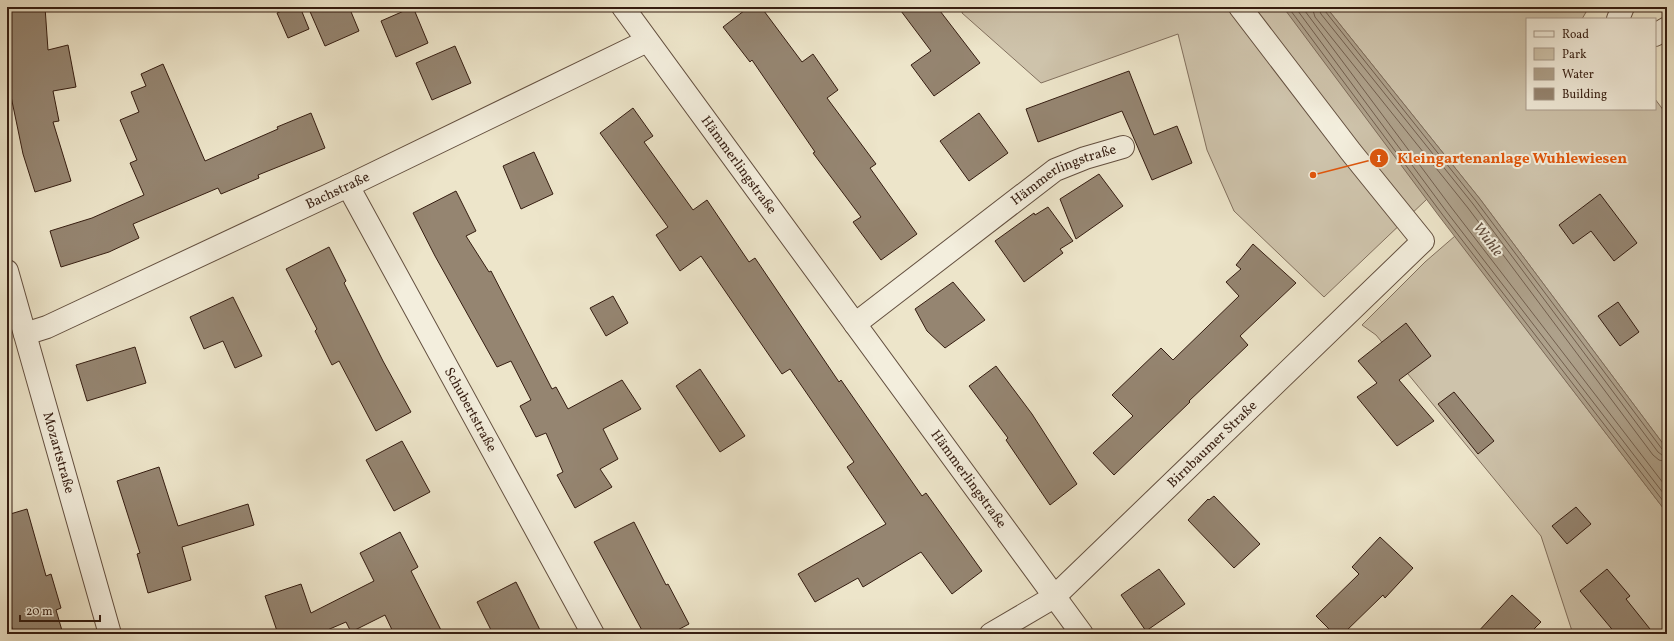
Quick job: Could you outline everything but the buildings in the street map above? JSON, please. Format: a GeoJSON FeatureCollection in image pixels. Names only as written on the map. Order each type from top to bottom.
{"type":"FeatureCollection","features":[{"type":"Feature","properties":{"kind":"street","name":"Hämmerlingstraße"},"geometry":{"type":"LineString","coordinates":[[623,7],[1082,634]]}},
{"type":"Feature","properties":{"kind":"street","name":"Birnbaumer Straße"},"geometry":{"type":"LineString","coordinates":[[991,634],[1054,597],[1423,241],[1351,152],[1240,7]]}},
{"type":"Feature","properties":{"kind":"street"},"geometry":{"type":"LineString","coordinates":[[1618,18],[1622,7]]}},
{"type":"Feature","properties":{"kind":"street"},"geometry":{"type":"LineString","coordinates":[[1656,34],[1667,28]]}},
{"type":"Feature","properties":{"kind":"street","name":"Bachstraße"},"geometry":{"type":"LineString","coordinates":[[25,334],[47,327],[348,186],[647,41]]}},
{"type":"Feature","properties":{"kind":"street","name":"Hämmerlingstraße"},"geometry":{"type":"LineString","coordinates":[[855,324],[1055,170],[1085,158],[1123,147]]}},
{"type":"Feature","properties":{"kind":"street","name":"Schubertstraße"},"geometry":{"type":"LineString","coordinates":[[348,186],[593,634]]}},
{"type":"Feature","properties":{"kind":"street","name":"Mozartstraße"},"geometry":{"type":"LineString","coordinates":[[7,271],[110,634]]}},
{"type":"Feature","properties":{"kind":"green space"},"geometry":{"type":"Polygon","coordinates":[[[963,7],[1284,7],[1427,199],[1324,297],[1234,211],[1207,150],[1178,34],[1041,83],[962,13],[963,7]]]}},
{"type":"Feature","properties":{"kind":"green space"},"geometry":{"type":"Polygon","coordinates":[[[1326,7],[1589,7],[1583,18],[1526,18],[1526,110],[1656,110],[1656,100],[1667,115],[1667,449],[1480,199],[1326,7]]]}},
{"type":"Feature","properties":{"kind":"green space"},"geometry":{"type":"Polygon","coordinates":[[[1455,236],[1667,513],[1667,634],[1573,634],[1541,536],[1376,335],[1362,325],[1425,262],[1455,236]]]}},
{"type":"Feature","properties":{"kind":"water","name":"Wuhle"},"geometry":{"type":"Polygon","coordinates":[[[1283,7],[1326,7],[1480,199],[1667,449],[1667,513],[1439,216],[1283,7]]]}},
{"type":"Feature","properties":{"kind":"place","name":"Kleingartenanlage Wuhlewiesen"},"geometry":{"type":"Point","coordinates":[1313,175]}}]}
